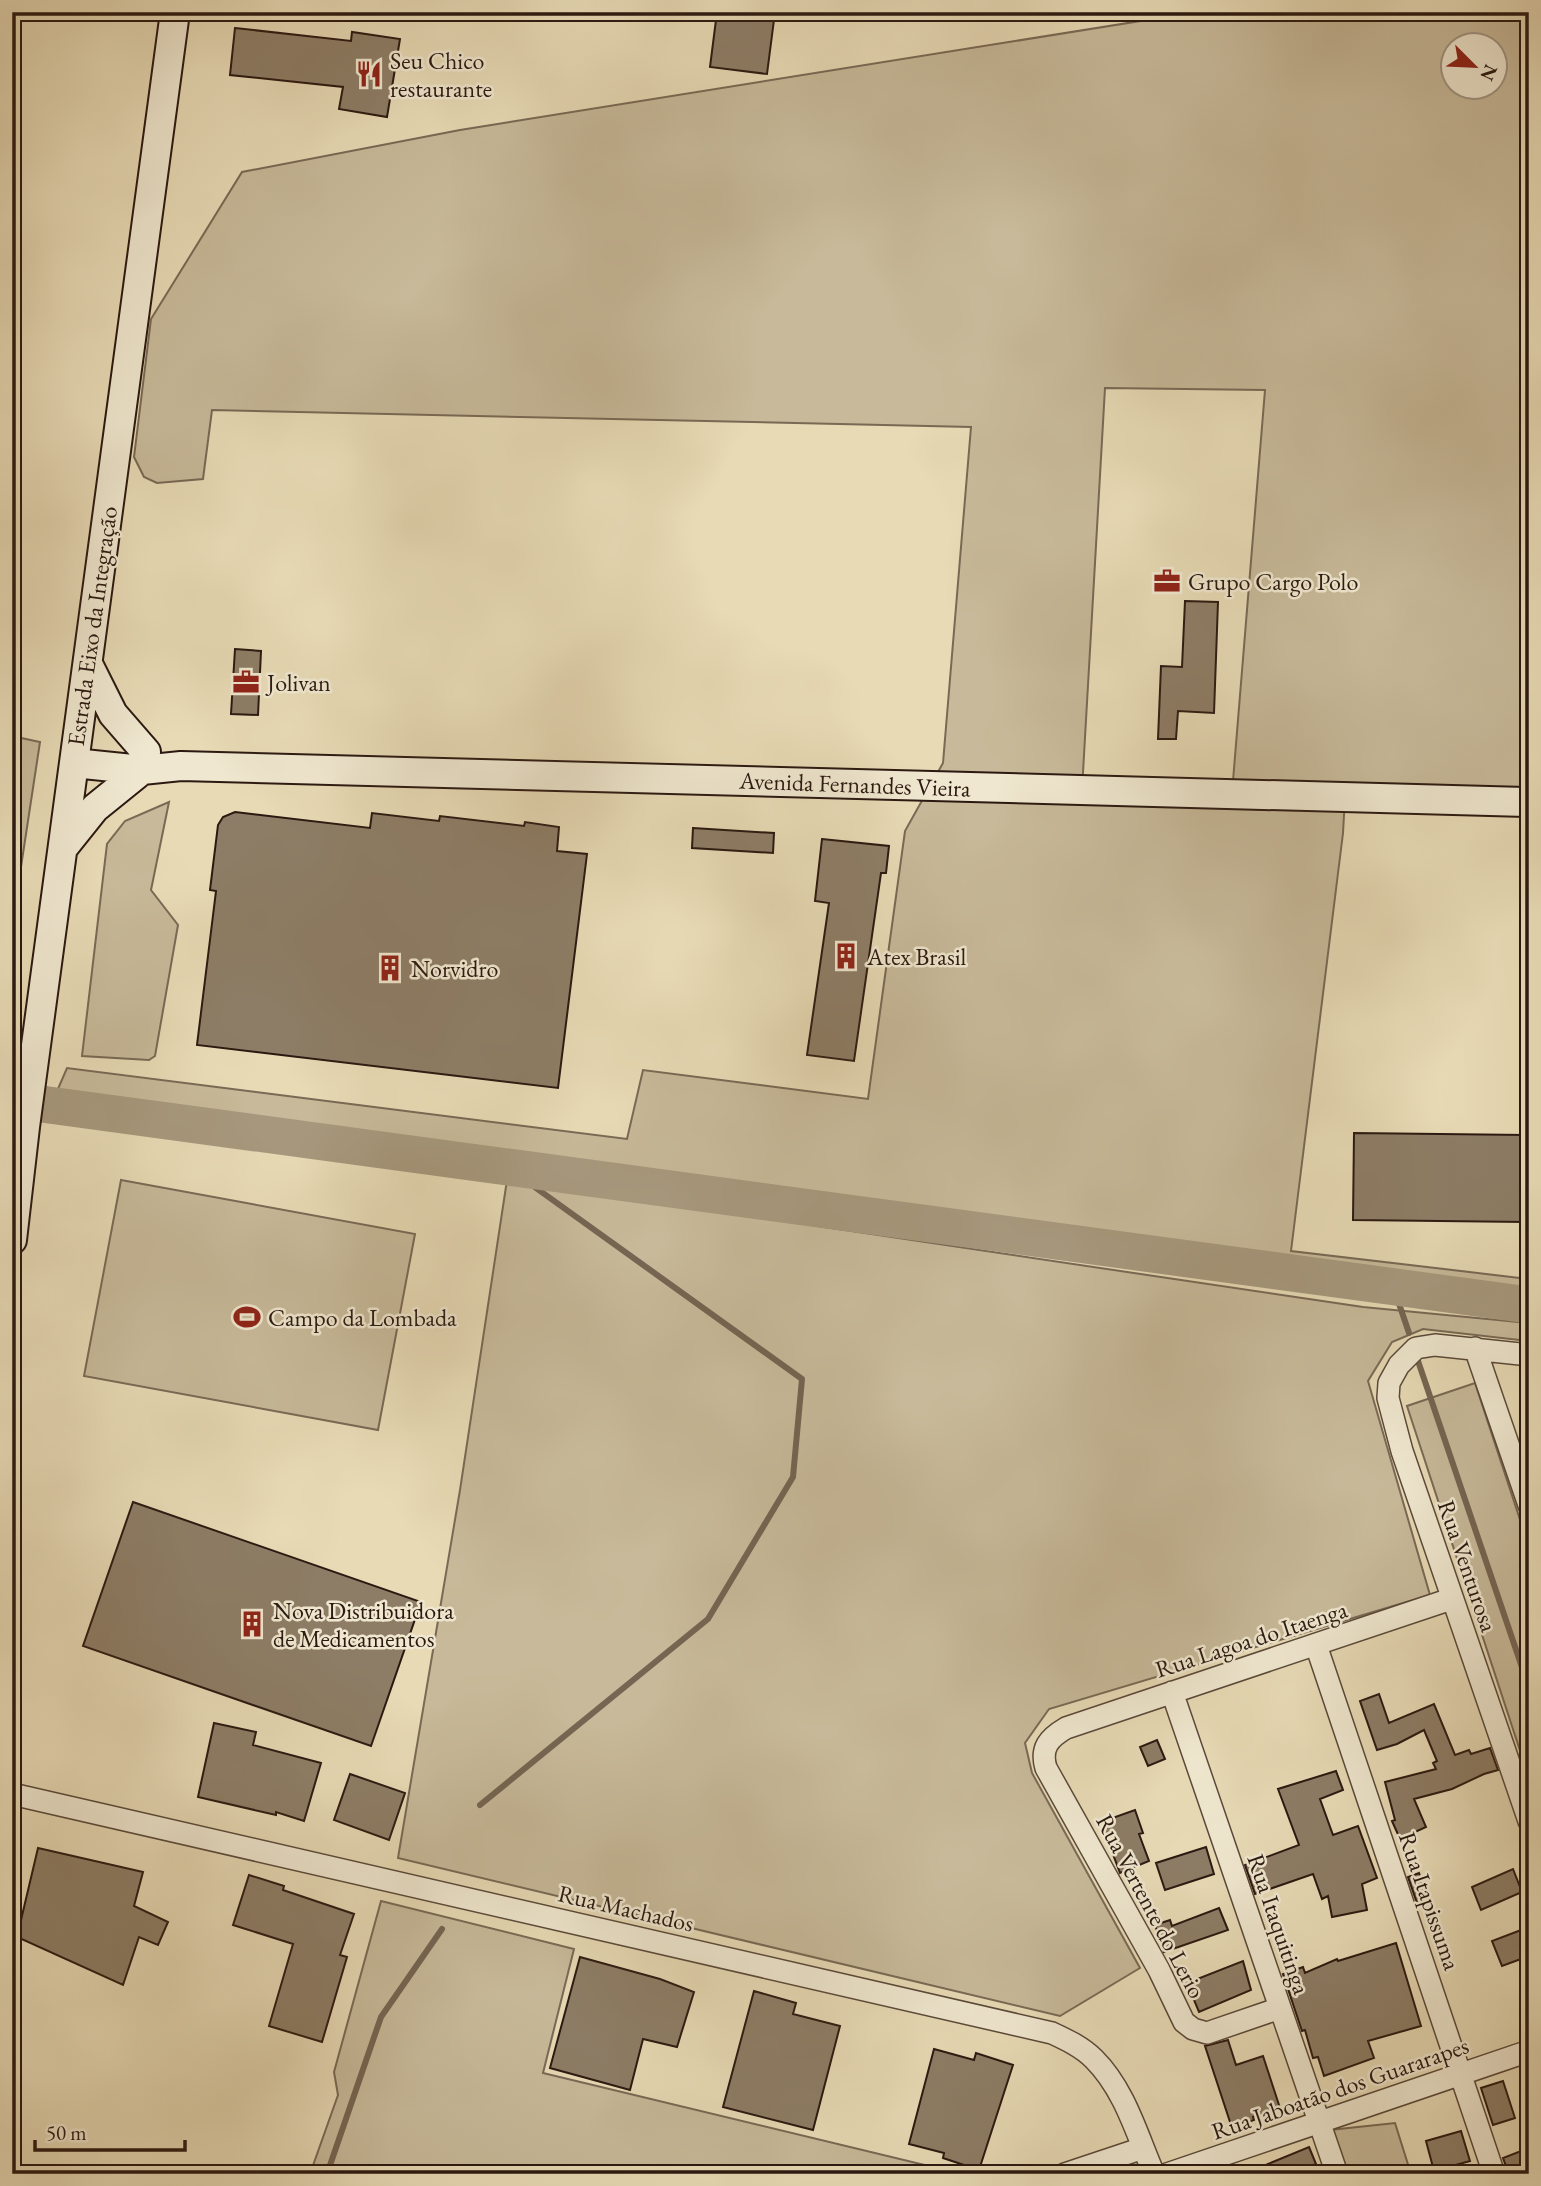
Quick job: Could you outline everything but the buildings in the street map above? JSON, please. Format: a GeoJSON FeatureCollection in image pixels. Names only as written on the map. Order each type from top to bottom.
{"type":"FeatureCollection","features":[{"type":"Feature","properties":{"kind":"main road","name":"Estrada Eixo da Integração"},"geometry":{"type":"LineString","coordinates":[[13,1235],[25,1127],[175,12]]}},
{"type":"Feature","properties":{"kind":"main road"},"geometry":{"type":"LineString","coordinates":[[63,848],[95,808],[144,761],[113,715],[88,664]]}},
{"type":"Feature","properties":{"kind":"main road","name":"Avenida Fernandes Vieira"},"geometry":{"type":"LineString","coordinates":[[75,753],[181,766],[1529,802]]}},
{"type":"Feature","properties":{"kind":"street","name":"Rua Venturosa"},"geometry":{"type":"LineString","coordinates":[[1475,1348],[1424,1345],[1416,1348],[1399,1365],[1390,1383],[1388,1398],[1402,1451],[1451,1599],[1529,1821]]}},
{"type":"Feature","properties":{"kind":"street"},"geometry":{"type":"LineString","coordinates":[[1529,1355],[1475,1348],[1529,1505]]}},
{"type":"Feature","properties":{"kind":"street","name":"Rua Lagoa do Itaenga"},"geometry":{"type":"LineString","coordinates":[[1066,1728],[1451,1599]]}},
{"type":"Feature","properties":{"kind":"street","name":"Rua Itapissuma"},"geometry":{"type":"LineString","coordinates":[[1316,1646],[1494,2174]]}},
{"type":"Feature","properties":{"kind":"street","name":"Rua Itaquitinga"},"geometry":{"type":"LineString","coordinates":[[1172,1692],[1336,2174]]}},
{"type":"Feature","properties":{"kind":"street","name":"Rua Vertente do Lerio"},"geometry":{"type":"LineString","coordinates":[[1066,1728],[1052,1736],[1044,1748],[1046,1768],[1159,1970],[1184,2022],[1207,2033],[1280,2008]]}},
{"type":"Feature","properties":{"kind":"street","name":"Rua Machados"},"geometry":{"type":"LineString","coordinates":[[12,1794],[1052,2033],[1086,2052],[1108,2075],[1127,2107],[1154,2174]]}},
{"type":"Feature","properties":{"kind":"street","name":"Rua Jaboatão dos Guararapes"},"geometry":{"type":"LineString","coordinates":[[1167,2174],[1529,2052]]}},
{"type":"Feature","properties":{"kind":"street"},"geometry":{"type":"LineString","coordinates":[[1065,2174],[1143,2148]]}},
{"type":"Feature","properties":{"kind":"shaded area"},"geometry":{"type":"Polygon","coordinates":[[[1142,12],[1529,12],[1529,802],[1345,797],[1343,833],[1291,1251],[1529,1279],[1529,1305],[51,1105],[67,1068],[627,1139],[643,1070],[868,1099],[905,831],[943,763],[971,427],[212,410],[203,479],[157,483],[144,477],[134,457],[151,319],[242,172],[460,130],[1140,21],[1142,12]],[[1105,388],[1082,790],[1232,793],[1265,390],[1105,388]]]}},
{"type":"Feature","properties":{"kind":"shaded area"},"geometry":{"type":"Polygon","coordinates":[[[12,736],[40,742],[12,926],[12,736]]]}},
{"type":"Feature","properties":{"kind":"shaded area"},"geometry":{"type":"Polygon","coordinates":[[[169,802],[151,890],[178,925],[155,1056],[149,1060],[82,1056],[107,844],[125,821],[169,802]]]}},
{"type":"Feature","properties":{"kind":"shaded area","name":"Campo da Lombada"},"geometry":{"type":"Polygon","coordinates":[[[121,1180],[415,1234],[378,1430],[84,1376],[121,1180]]]}},
{"type":"Feature","properties":{"kind":"shaded area"},"geometry":{"type":"Polygon","coordinates":[[[507,1180],[1363,1307],[1529,1323],[1529,1341],[1423,1329],[1392,1342],[1368,1381],[1430,1595],[1049,1709],[1025,1743],[1032,1773],[1140,1968],[1060,2016],[398,1858],[460,1490],[507,1180]]]}},
{"type":"Feature","properties":{"kind":"shaded area"},"geometry":{"type":"Polygon","coordinates":[[[1475,1383],[1529,1547],[1529,1778],[1407,1406],[1475,1383]]]}},
{"type":"Feature","properties":{"kind":"shaded area"},"geometry":{"type":"Polygon","coordinates":[[[381,1901],[574,1949],[543,2073],[962,2174],[310,2174],[338,2095],[334,2072],[381,1901]]]}},
{"type":"Feature","properties":{"kind":"shaded area"},"geometry":{"type":"Polygon","coordinates":[[[1395,2123],[1411,2174],[1338,2174],[1330,2130],[1395,2123]]]}},
{"type":"Feature","properties":{"kind":"waterway"},"geometry":{"type":"LineString","coordinates":[[12,1100],[1529,1305]]}},
{"type":"Feature","properties":{"kind":"waterway"},"geometry":{"type":"LineString","coordinates":[[480,1805],[708,1619],[793,1477],[802,1379],[504,1165]]}},
{"type":"Feature","properties":{"kind":"waterway"},"geometry":{"type":"LineString","coordinates":[[1393,1286],[1409,1333]]}},
{"type":"Feature","properties":{"kind":"waterway"},"geometry":{"type":"LineString","coordinates":[[1417,1358],[1529,1688]]}},
{"type":"Feature","properties":{"kind":"waterway"},"geometry":{"type":"LineString","coordinates":[[327,2174],[381,2017],[442,1929]]}},
{"type":"Feature","properties":{"kind":"place","name":"Seu Chico restaurante"},"geometry":{"type":"Point","coordinates":[369,74]}},
{"type":"Feature","properties":{"kind":"place","name":"Grupo Cargo Polo"},"geometry":{"type":"Point","coordinates":[1167,581]}},
{"type":"Feature","properties":{"kind":"place","name":"Jolivan"},"geometry":{"type":"Point","coordinates":[246,682]}},
{"type":"Feature","properties":{"kind":"place","name":"Atex Brasil"},"geometry":{"type":"Point","coordinates":[846,956]}},
{"type":"Feature","properties":{"kind":"place","name":"Norvidro"},"geometry":{"type":"Point","coordinates":[390,968]}},
{"type":"Feature","properties":{"kind":"place","name":"Campo da Lombada"},"geometry":{"type":"Point","coordinates":[247,1317]}},
{"type":"Feature","properties":{"kind":"place","name":"Nova Distribuidora de Medicamentos"},"geometry":{"type":"Point","coordinates":[252,1624]}}]}
